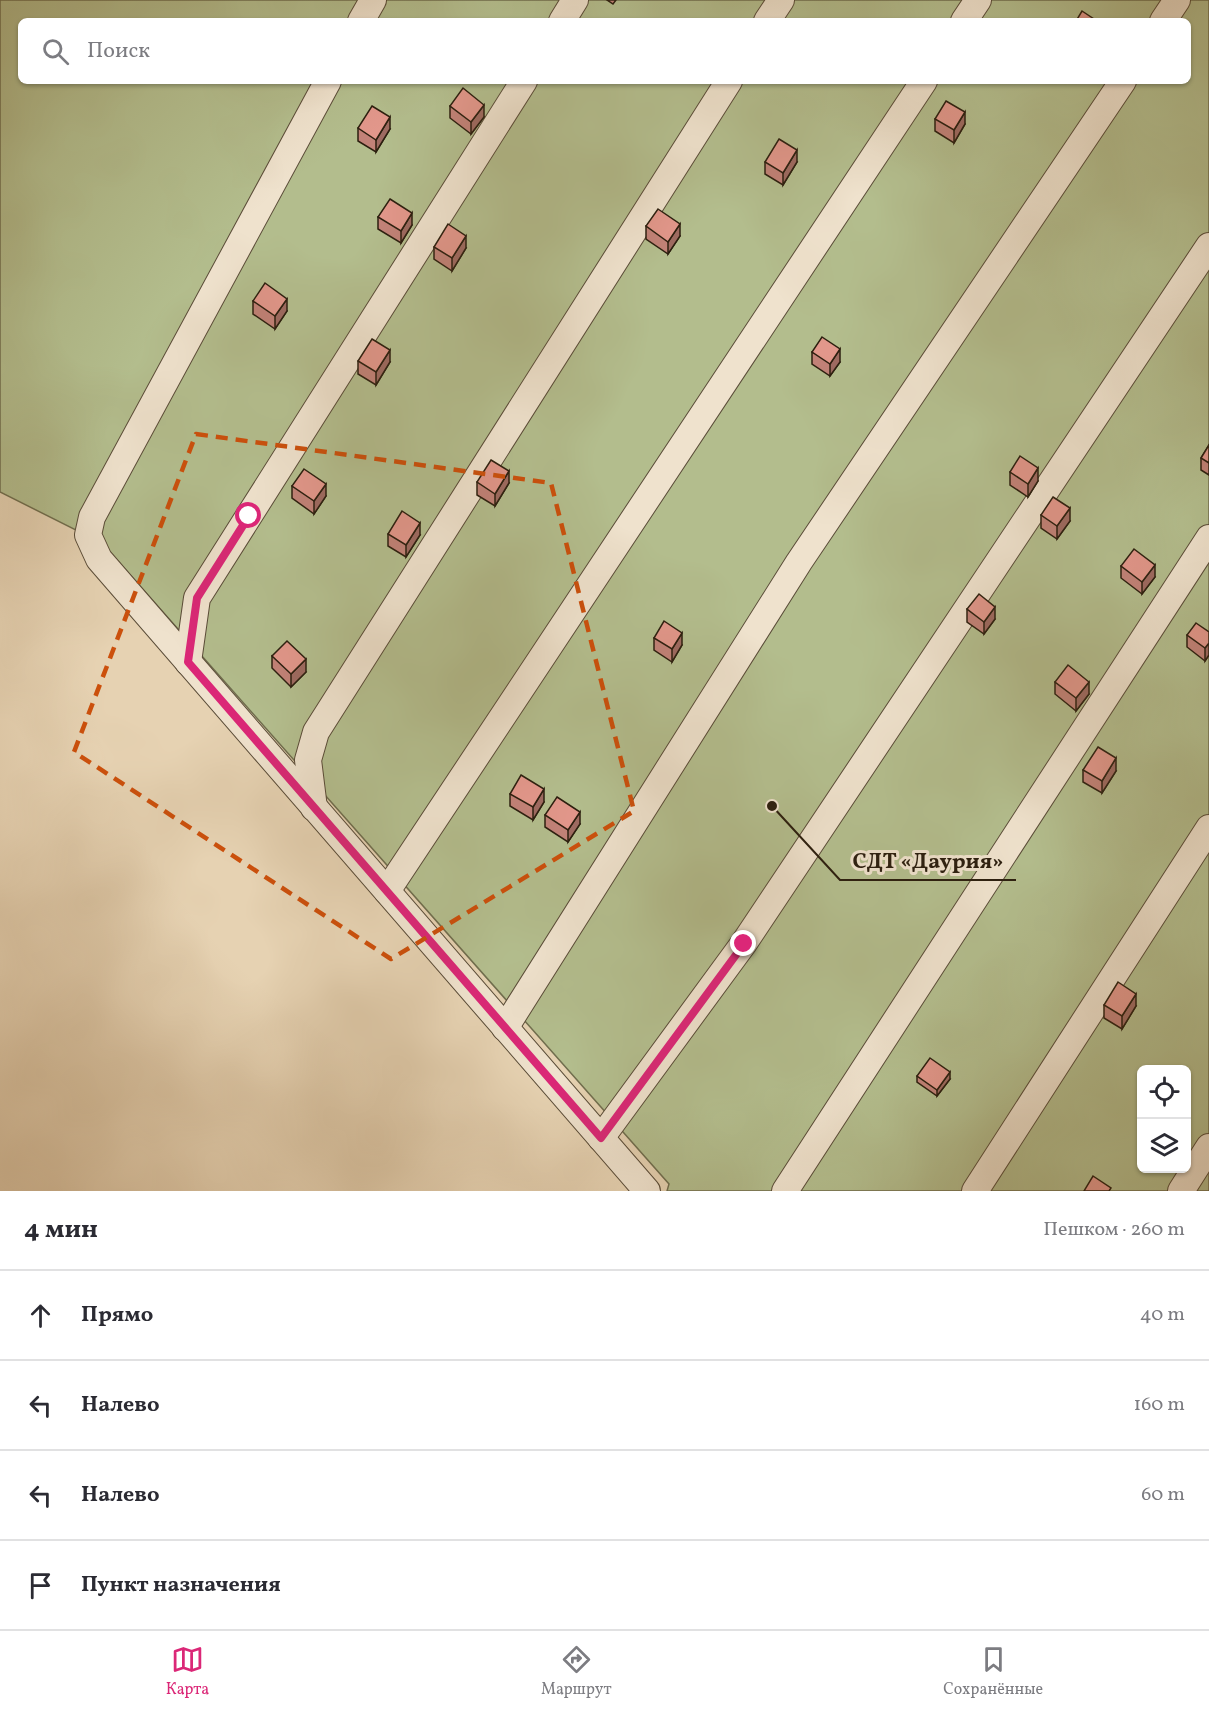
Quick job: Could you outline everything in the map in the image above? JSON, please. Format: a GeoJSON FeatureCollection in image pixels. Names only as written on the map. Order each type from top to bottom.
{"type":"FeatureCollection","features":[{"type":"Feature","properties":{"kind":"lane"},"geometry":{"type":"LineString","coordinates":[[362,18],[373,0]]}},
{"type":"Feature","properties":{"kind":"lane"},"geometry":{"type":"LineString","coordinates":[[564,18],[575,0]]}},
{"type":"Feature","properties":{"kind":"lane"},"geometry":{"type":"LineString","coordinates":[[769,18],[781,0]]}},
{"type":"Feature","properties":{"kind":"lane"},"geometry":{"type":"LineString","coordinates":[[966,18],[978,0]]}},
{"type":"Feature","properties":{"kind":"lane"},"geometry":{"type":"LineString","coordinates":[[1165,18],[1177,0]]}},
{"type":"Feature","properties":{"kind":"lane"},"geometry":{"type":"LineString","coordinates":[[326,84],[92,517],[88,536],[99,559],[647,1191]]}},
{"type":"Feature","properties":{"kind":"lane"},"geometry":{"type":"LineString","coordinates":[[188,662],[197,598],[522,84]]}},
{"type":"Feature","properties":{"kind":"lane"},"geometry":{"type":"LineString","coordinates":[[314,808],[308,760],[316,732],[727,84]]}},
{"type":"Feature","properties":{"kind":"lane"},"geometry":{"type":"LineString","coordinates":[[387,891],[922,84]]}},
{"type":"Feature","properties":{"kind":"lane"},"geometry":{"type":"LineString","coordinates":[[505,1028],[799,562],[1121,84]]}},
{"type":"Feature","properties":{"kind":"lane"},"geometry":{"type":"LineString","coordinates":[[601,1138],[744,944],[1209,246]]}},
{"type":"Feature","properties":{"kind":"lane"},"geometry":{"type":"LineString","coordinates":[[785,1191],[1209,538]]}},
{"type":"Feature","properties":{"kind":"lane"},"geometry":{"type":"LineString","coordinates":[[975,1191],[1209,828]]}},
{"type":"Feature","properties":{"kind":"lane"},"geometry":{"type":"LineString","coordinates":[[1181,1191],[1209,1147]]}},
{"type":"Feature","properties":{"kind":"highlighted area"},"geometry":{"type":"Polygon","coordinates":[[[196,434],[551,483],[634,811],[391,959],[74,752],[196,434]]]}},
{"type":"Feature","properties":{"kind":"green space"},"geometry":{"type":"Polygon","coordinates":[[[0,0],[1209,0],[1209,1191],[667,1191],[669,1184],[102,543],[0,492],[0,0]]]}},
{"type":"Feature","properties":{"kind":"building"},"geometry":{"type":"Polygon","coordinates":[[[1082,11],[1092,18],[1078,18],[1082,11]]]}},
{"type":"Feature","properties":{"kind":"building"},"geometry":{"type":"Polygon","coordinates":[[[463,88],[484,105],[471,122],[450,106],[463,88]]]}},
{"type":"Feature","properties":{"kind":"building"},"geometry":{"type":"Polygon","coordinates":[[[946,101],[965,112],[954,130],[935,119],[946,101]]]}},
{"type":"Feature","properties":{"kind":"building"},"geometry":{"type":"Polygon","coordinates":[[[372,106],[390,117],[376,140],[358,128],[372,106]]]}},
{"type":"Feature","properties":{"kind":"building"},"geometry":{"type":"Polygon","coordinates":[[[779,139],[797,150],[783,173],[765,162],[779,139]]]}},
{"type":"Feature","properties":{"kind":"building"},"geometry":{"type":"Polygon","coordinates":[[[390,199],[412,213],[401,231],[378,217],[390,199]]]}},
{"type":"Feature","properties":{"kind":"building"},"geometry":{"type":"Polygon","coordinates":[[[658,209],[680,224],[668,242],[646,226],[658,209]]]}},
{"type":"Feature","properties":{"kind":"building"},"geometry":{"type":"Polygon","coordinates":[[[448,224],[466,236],[452,258],[434,247],[448,224]]]}},
{"type":"Feature","properties":{"kind":"building"},"geometry":{"type":"Polygon","coordinates":[[[265,283],[287,299],[275,316],[253,301],[265,283]]]}},
{"type":"Feature","properties":{"kind":"building"},"geometry":{"type":"Polygon","coordinates":[[[822,337],[840,349],[830,364],[812,352],[822,337]]]}},
{"type":"Feature","properties":{"kind":"building"},"geometry":{"type":"Polygon","coordinates":[[[372,339],[390,350],[376,372],[358,361],[372,339]]]}},
{"type":"Feature","properties":{"kind":"building"},"geometry":{"type":"Polygon","coordinates":[[[1209,445],[1209,463],[1201,458],[1209,445]]]}},
{"type":"Feature","properties":{"kind":"building"},"geometry":{"type":"Polygon","coordinates":[[[1020,456],[1038,468],[1028,484],[1010,472],[1020,456]]]}},
{"type":"Feature","properties":{"kind":"building"},"geometry":{"type":"Polygon","coordinates":[[[491,460],[509,471],[495,494],[477,482],[491,460]]]}},
{"type":"Feature","properties":{"kind":"building"},"geometry":{"type":"Polygon","coordinates":[[[304,469],[326,484],[314,501],[292,486],[304,469]]]}},
{"type":"Feature","properties":{"kind":"building"},"geometry":{"type":"Polygon","coordinates":[[[1053,497],[1070,508],[1057,526],[1041,515],[1053,497]]]}},
{"type":"Feature","properties":{"kind":"building"},"geometry":{"type":"Polygon","coordinates":[[[402,511],[420,523],[406,545],[388,534],[402,511]]]}},
{"type":"Feature","properties":{"kind":"building"},"geometry":{"type":"Polygon","coordinates":[[[1134,549],[1155,565],[1142,582],[1121,566],[1134,549]]]}},
{"type":"Feature","properties":{"kind":"building"},"geometry":{"type":"Polygon","coordinates":[[[979,594],[995,607],[984,622],[967,609],[979,594]]]}},
{"type":"Feature","properties":{"kind":"building"},"geometry":{"type":"Polygon","coordinates":[[[664,621],[682,633],[672,649],[654,638],[664,621]]]}},
{"type":"Feature","properties":{"kind":"building"},"geometry":{"type":"Polygon","coordinates":[[[1196,623],[1209,632],[1209,643],[1205,648],[1187,635],[1196,623]]]}},
{"type":"Feature","properties":{"kind":"building"},"geometry":{"type":"Polygon","coordinates":[[[287,641],[306,659],[291,674],[272,656],[287,641]]]}},
{"type":"Feature","properties":{"kind":"building"},"geometry":{"type":"Polygon","coordinates":[[[1068,665],[1089,682],[1076,698],[1055,682],[1068,665]]]}},
{"type":"Feature","properties":{"kind":"building"},"geometry":{"type":"Polygon","coordinates":[[[1098,747],[1116,758],[1102,781],[1083,770],[1098,747]]]}},
{"type":"Feature","properties":{"kind":"building"},"geometry":{"type":"Polygon","coordinates":[[[521,775],[544,789],[533,807],[510,794],[521,775]]]}},
{"type":"Feature","properties":{"kind":"building"},"geometry":{"type":"Polygon","coordinates":[[[557,797],[580,812],[568,830],[545,815],[557,797]]]}},
{"type":"Feature","properties":{"kind":"building"},"geometry":{"type":"Polygon","coordinates":[[[1118,982],[1136,994],[1122,1016],[1104,1005],[1118,982]]]}},
{"type":"Feature","properties":{"kind":"building"},"geometry":{"type":"Polygon","coordinates":[[[930,1058],[950,1072],[937,1090],[917,1076],[930,1058]]]}},
{"type":"Feature","properties":{"kind":"building"},"geometry":{"type":"Polygon","coordinates":[[[1093,1176],[1111,1188],[1109,1191],[1084,1191],[1093,1176]]]}},
{"type":"Feature","properties":{"kind":"place","name":"СДТ «Даурия»"},"geometry":{"type":"Point","coordinates":[772,806]}},
{"type":"Feature","properties":{"kind":"route"},"geometry":{"type":"LineString","coordinates":[[249,516],[197,598],[188,662],[601,1138],[744,944]]}}]}
